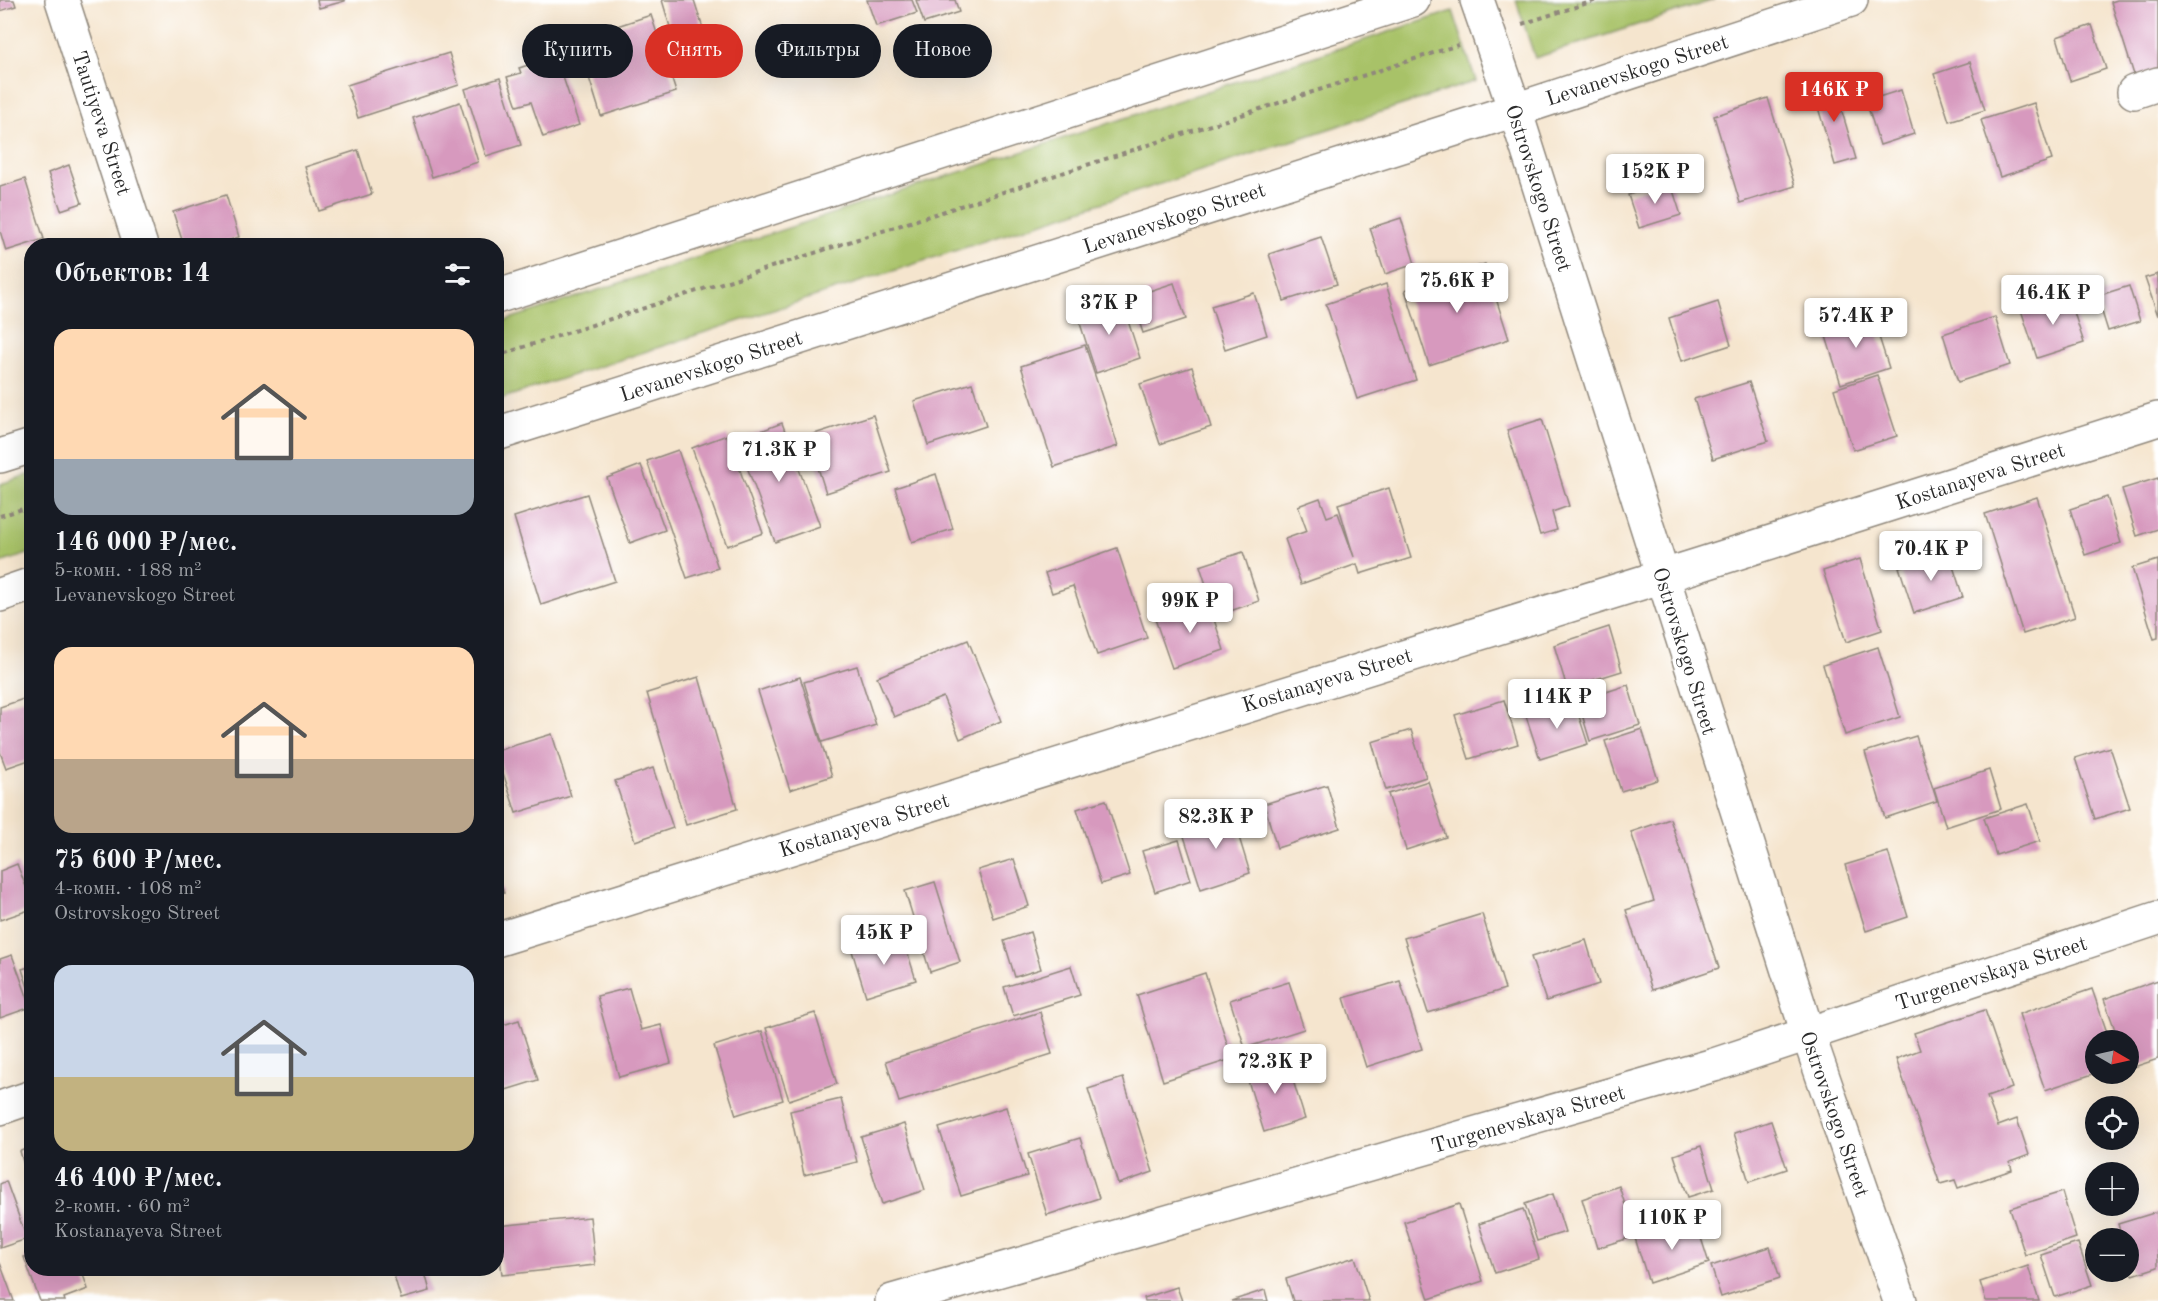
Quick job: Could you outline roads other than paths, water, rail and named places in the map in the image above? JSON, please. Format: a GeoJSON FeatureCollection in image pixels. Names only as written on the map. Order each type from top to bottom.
{"type":"FeatureCollection","features":[{"type":"Feature","properties":{"kind":"street","name":"Tautiyeva Street"},"geometry":{"type":"LineString","coordinates":[[62,0],[138,238]]}},
{"type":"Feature","properties":{"kind":"street"},"geometry":{"type":"LineString","coordinates":[[504,294],[1413,0]]}},
{"type":"Feature","properties":{"kind":"street","name":"Ostrovskogo Street"},"geometry":{"type":"LineString","coordinates":[[1477,0],[1515,110],[1808,1034],[1900,1301]]}},
{"type":"Feature","properties":{"kind":"street","name":"Levanevskogo Street"},"geometry":{"type":"LineString","coordinates":[[504,431],[1515,110],[1851,0]]}},
{"type":"Feature","properties":{"kind":"street","name":"Kostanayeva Street"},"geometry":{"type":"LineString","coordinates":[[504,938],[1662,577],[2158,419]]}},
{"type":"Feature","properties":{"kind":"street"},"geometry":{"type":"LineString","coordinates":[[0,456],[24,448]]}},
{"type":"Feature","properties":{"kind":"street"},"geometry":{"type":"LineString","coordinates":[[0,595],[24,587]]}},
{"type":"Feature","properties":{"kind":"street","name":"Turgenevskaya Street"},"geometry":{"type":"LineString","coordinates":[[892,1301],[1714,1065],[2158,918]]}},
{"type":"Feature","properties":{"kind":"street"},"geometry":{"type":"LineString","coordinates":[[0,1108],[24,1100]]}}]}
